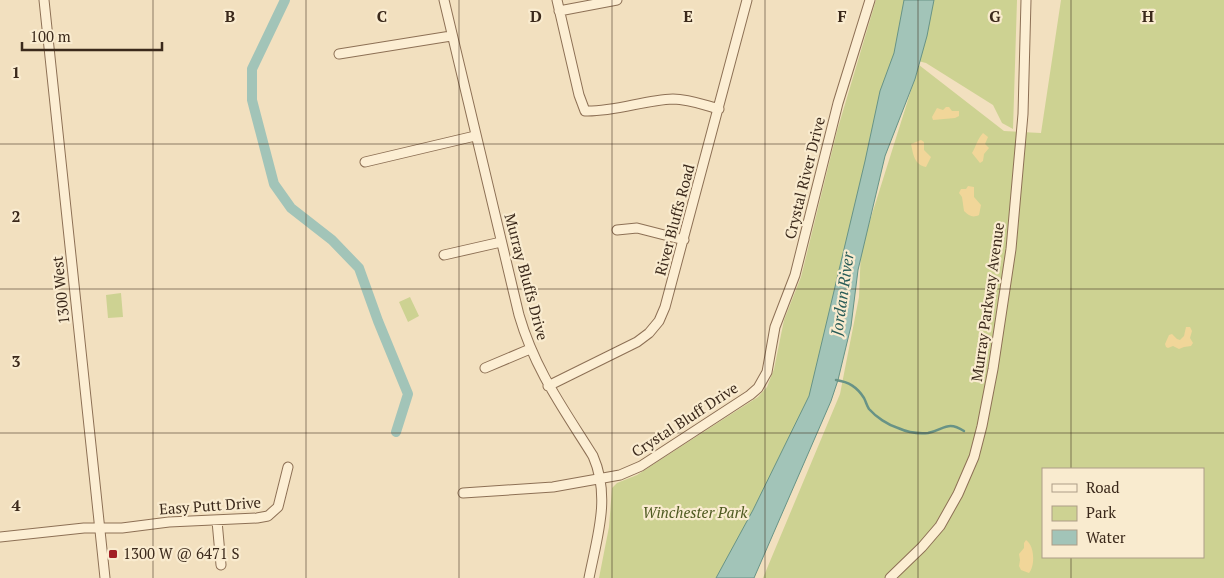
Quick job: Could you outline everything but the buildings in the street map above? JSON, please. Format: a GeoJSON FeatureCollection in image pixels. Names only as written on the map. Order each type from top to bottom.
{"type":"FeatureCollection","features":[{"type":"Feature","properties":{"kind":"street","name":"1300 West"},"geometry":{"type":"LineString","coordinates":[[44,0],[105,578]]}},
{"type":"Feature","properties":{"kind":"street","name":"Murray Bluffs Drive"},"geometry":{"type":"LineString","coordinates":[[444,0],[501,242],[530,349],[548,386],[593,456],[600,479],[603,510],[589,578]]}},
{"type":"Feature","properties":{"kind":"street"},"geometry":{"type":"LineString","coordinates":[[557,0],[579,95],[586,111],[602,112],[661,100],[681,100],[719,109]]}},
{"type":"Feature","properties":{"kind":"street"},"geometry":{"type":"LineString","coordinates":[[559,12],[617,0]]}},
{"type":"Feature","properties":{"kind":"street","name":"River Bluffs Road"},"geometry":{"type":"LineString","coordinates":[[548,386],[637,342],[649,333],[658,321],[665,307],[684,240],[747,0]]}},
{"type":"Feature","properties":{"kind":"street","name":"Crystal River Drive"},"geometry":{"type":"LineString","coordinates":[[769,364],[775,327],[795,274],[838,103],[870,0]]}},
{"type":"Feature","properties":{"kind":"street","name":"Murray Parkway Avenue"},"geometry":{"type":"LineString","coordinates":[[890,578],[922,547],[940,526],[958,494],[974,456],[982,426],[1011,249],[1023,114],[1026,0]]}},
{"type":"Feature","properties":{"kind":"street"},"geometry":{"type":"LineString","coordinates":[[339,54],[451,36]]}},
{"type":"Feature","properties":{"kind":"street"},"geometry":{"type":"LineString","coordinates":[[365,162],[475,136]]}},
{"type":"Feature","properties":{"kind":"street"},"geometry":{"type":"LineString","coordinates":[[617,230],[637,228],[684,240]]}},
{"type":"Feature","properties":{"kind":"street"},"geometry":{"type":"LineString","coordinates":[[444,256],[501,242]]}},
{"type":"Feature","properties":{"kind":"street"},"geometry":{"type":"LineString","coordinates":[[484,368],[530,349]]}},
{"type":"Feature","properties":{"kind":"street","name":"Crystal Bluff Drive"},"geometry":{"type":"LineString","coordinates":[[463,493],[554,487],[620,476],[641,466],[750,395],[764,379],[769,364]]}},
{"type":"Feature","properties":{"kind":"street","name":"Easy Putt Drive"},"geometry":{"type":"LineString","coordinates":[[0,536],[169,522],[217,522],[268,516],[274,512],[280,500],[288,467]]}},
{"type":"Feature","properties":{"kind":"street"},"geometry":{"type":"LineString","coordinates":[[217,522],[221,564]]}},
{"type":"Feature","properties":{"kind":"green space","name":"Winchester Park"},"geometry":{"type":"Polygon","coordinates":[[[876,0],[1017,0],[1013,129],[1002,123],[993,105],[926,63],[906,58],[818,384],[737,578],[599,578],[609,527],[612,488],[617,483],[637,475],[758,397],[767,387],[774,369],[784,320],[801,277],[837,131],[876,0]]]}},
{"type":"Feature","properties":{"kind":"green space"},"geometry":{"type":"Polygon","coordinates":[[[1061,0],[1224,0],[1224,578],[763,578],[840,394],[859,297],[861,249],[919,65],[1004,131],[1041,133],[1061,0]]]}},
{"type":"Feature","properties":{"kind":"green space"},"geometry":{"type":"Polygon","coordinates":[[[121,293],[123,317],[108,318],[106,295],[121,293]]]}},
{"type":"Feature","properties":{"kind":"green space"},"geometry":{"type":"Polygon","coordinates":[[[410,297],[419,316],[408,322],[399,302],[410,297]]]}},
{"type":"Feature","properties":{"kind":"sand"},"geometry":{"type":"Polygon","coordinates":[[[949,107],[952,111],[959,111],[959,116],[933,120],[932,117],[937,108],[943,110],[949,107]]]}},
{"type":"Feature","properties":{"kind":"sand"},"geometry":{"type":"Polygon","coordinates":[[[983,133],[988,137],[985,144],[989,148],[984,154],[983,161],[980,163],[972,153],[983,133]]]}},
{"type":"Feature","properties":{"kind":"sand"},"geometry":{"type":"Polygon","coordinates":[[[921,140],[924,142],[924,150],[931,157],[926,167],[919,164],[913,155],[911,144],[921,140]]]}},
{"type":"Feature","properties":{"kind":"sand"},"geometry":{"type":"Polygon","coordinates":[[[968,186],[974,187],[974,197],[981,205],[979,215],[977,216],[971,216],[964,211],[962,197],[959,193],[961,189],[966,189],[968,186]]]}},
{"type":"Feature","properties":{"kind":"sand"},"geometry":{"type":"Polygon","coordinates":[[[1186,327],[1190,327],[1192,331],[1190,338],[1193,343],[1191,346],[1179,349],[1173,346],[1166,347],[1165,344],[1169,335],[1172,334],[1180,340],[1184,336],[1186,327]]]}},
{"type":"Feature","properties":{"kind":"sand"},"geometry":{"type":"Polygon","coordinates":[[[1026,540],[1031,547],[1033,556],[1029,573],[1021,570],[1019,566],[1019,554],[1024,548],[1026,540]]]}},
{"type":"Feature","properties":{"kind":"water","name":"Jordan River"},"geometry":{"type":"Polygon","coordinates":[[[904,0],[934,0],[927,36],[915,79],[885,156],[858,270],[851,326],[838,380],[831,401],[754,578],[716,578],[753,510],[809,396],[880,91],[894,53],[904,0]]]}},
{"type":"Feature","properties":{"kind":"waterway"},"geometry":{"type":"LineString","coordinates":[[285,0],[252,69],[252,100],[274,184],[291,208],[332,240],[359,268],[378,321],[408,394],[396,432]]}},
{"type":"Feature","properties":{"kind":"waterway"},"geometry":{"type":"LineString","coordinates":[[836,380],[845,382],[859,391],[868,408],[894,427],[920,433],[933,432],[949,426],[964,431]]}},
{"type":"Feature","properties":{"kind":"place","name":"1300 W @ 6471 S"},"geometry":{"type":"Point","coordinates":[113,554]}}]}
